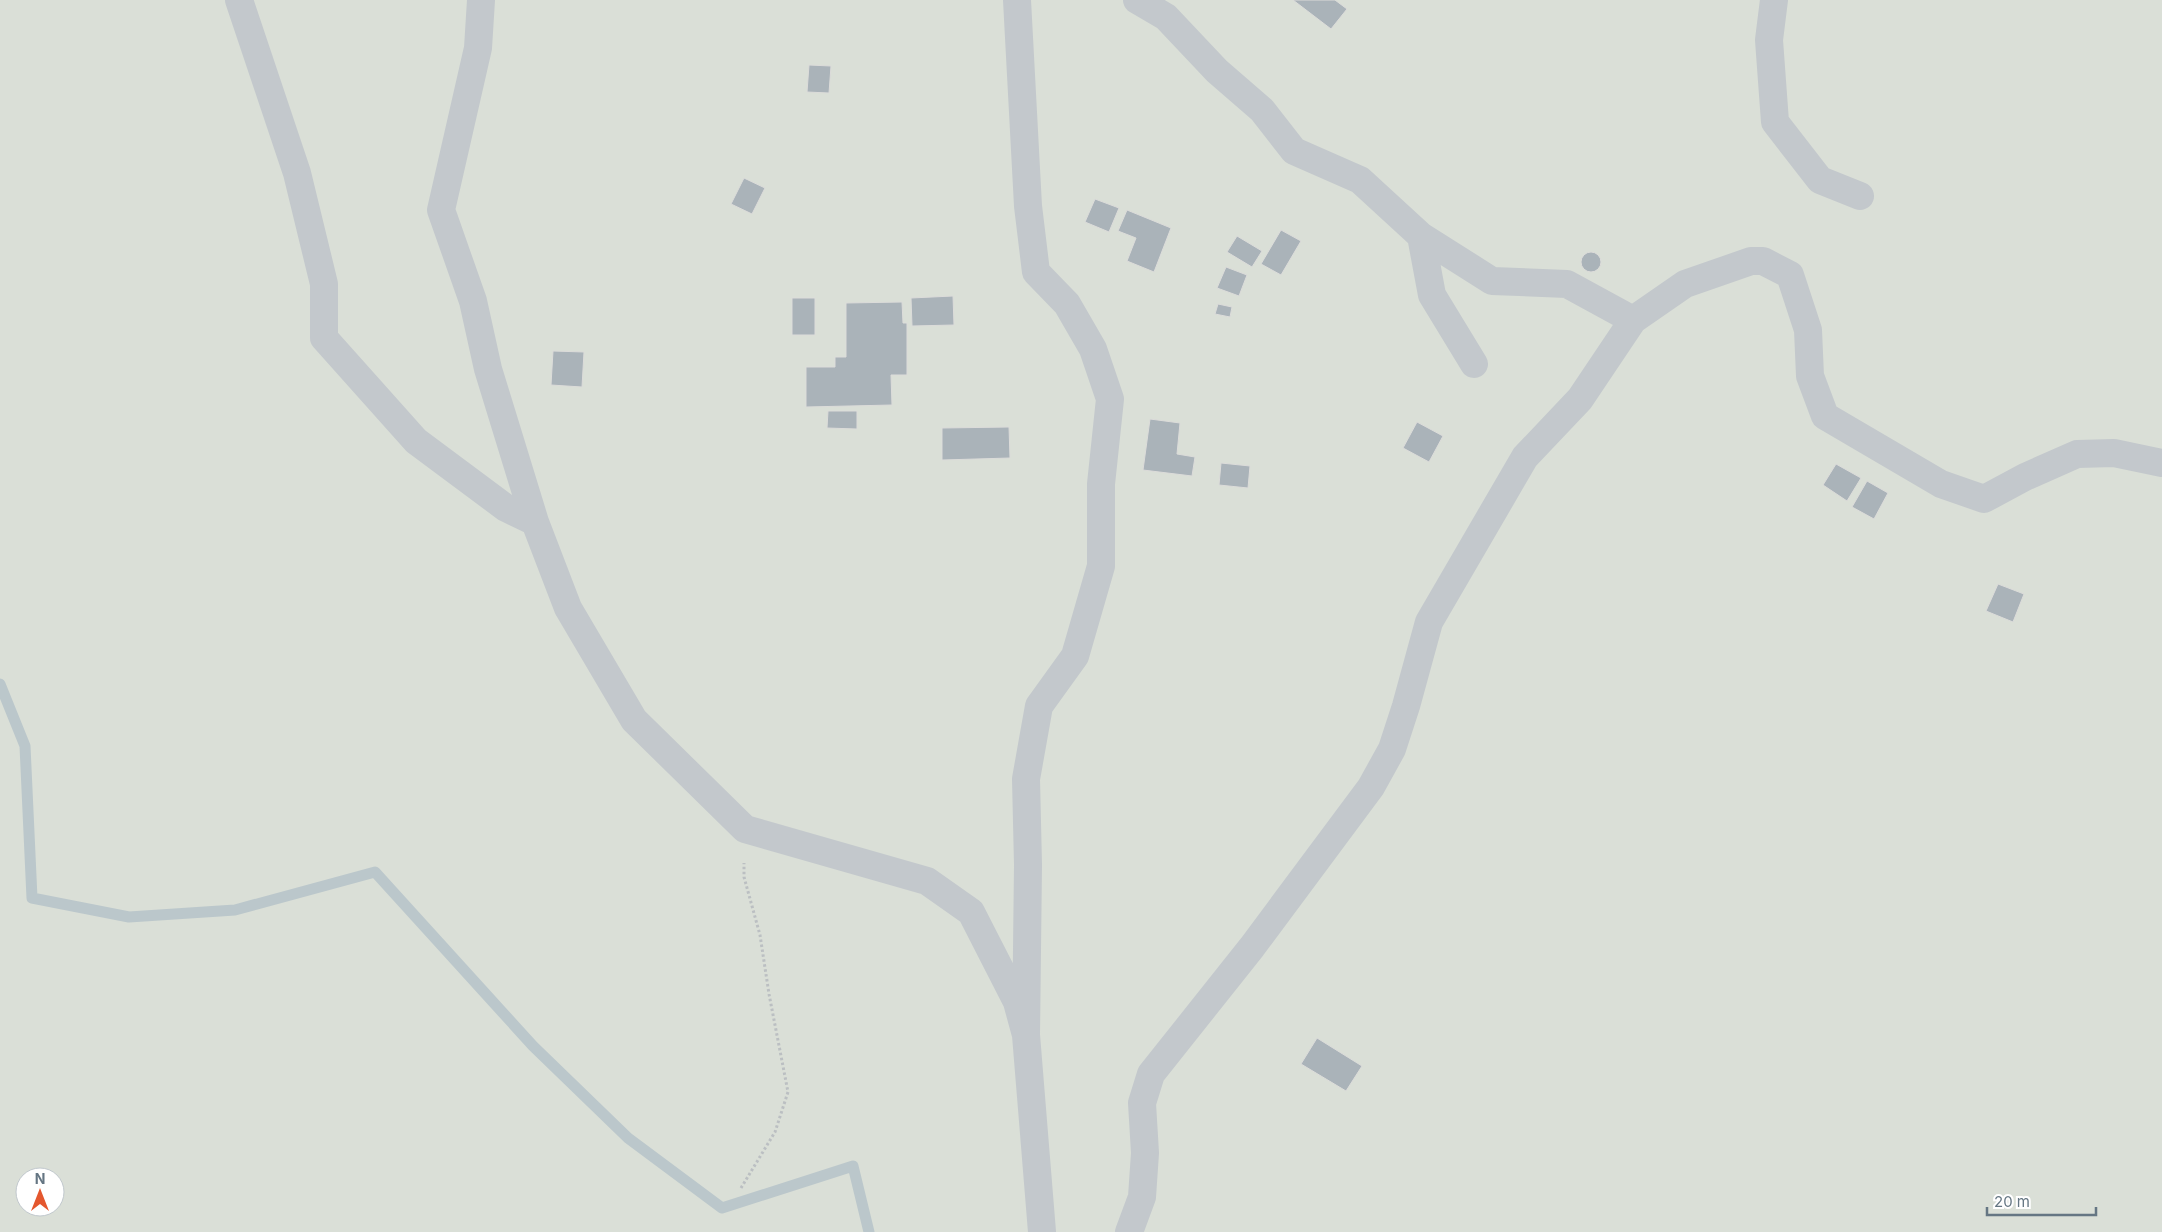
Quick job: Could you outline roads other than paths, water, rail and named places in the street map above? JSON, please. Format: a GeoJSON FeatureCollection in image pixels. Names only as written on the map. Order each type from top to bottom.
{"type":"FeatureCollection","features":[{"type":"Feature","properties":{"kind":"street"},"geometry":{"type":"LineString","coordinates":[[238,0],[296,173],[324,284],[324,338],[416,441],[506,508],[535,522]]}},
{"type":"Feature","properties":{"kind":"street"},"geometry":{"type":"LineString","coordinates":[[481,0],[478,48],[441,210],[473,301],[488,369],[535,522],[568,608],[634,720],[745,829],[927,881],[971,912],[1017,1002],[1026,1035]]}},
{"type":"Feature","properties":{"kind":"street"},"geometry":{"type":"LineString","coordinates":[[1018,0],[1028,206],[1036,272],[1067,304],[1093,349],[1110,399],[1101,484],[1101,566],[1075,656],[1039,706],[1026,779],[1028,865],[1026,1035],[1042,1232]]}},
{"type":"Feature","properties":{"kind":"street"},"geometry":{"type":"LineString","coordinates":[[1137,0],[1166,17],[1217,70],[1262,110],[1294,151],[1360,180],[1421,236],[1492,281],[1567,284],[1633,320]]}},
{"type":"Feature","properties":{"kind":"street"},"geometry":{"type":"LineString","coordinates":[[1774,0],[1769,40],[1775,122],[1820,180],[1860,196]]}},
{"type":"Feature","properties":{"kind":"street"},"geometry":{"type":"LineString","coordinates":[[1421,236],[1432,295],[1474,364]]}},
{"type":"Feature","properties":{"kind":"street"},"geometry":{"type":"LineString","coordinates":[[1129,1232],[1142,1197],[1145,1153],[1142,1103],[1151,1074],[1252,947],[1371,787],[1392,749],[1429,622],[1525,456],[1580,399],[1633,320],[1685,284],[1751,261],[1763,261],[1790,275],[1808,330],[1810,376],[1825,416],[1941,484],[1984,499],[2026,477],[2077,454],[2114,453],[2162,463]]}},
{"type":"Feature","properties":{"kind":"waterway"},"geometry":{"type":"LineString","coordinates":[[0,684],[25,746],[32,898],[129,917],[235,910],[375,872],[533,1046],[628,1138],[722,1208],[853,1166],[869,1232]]}}]}
